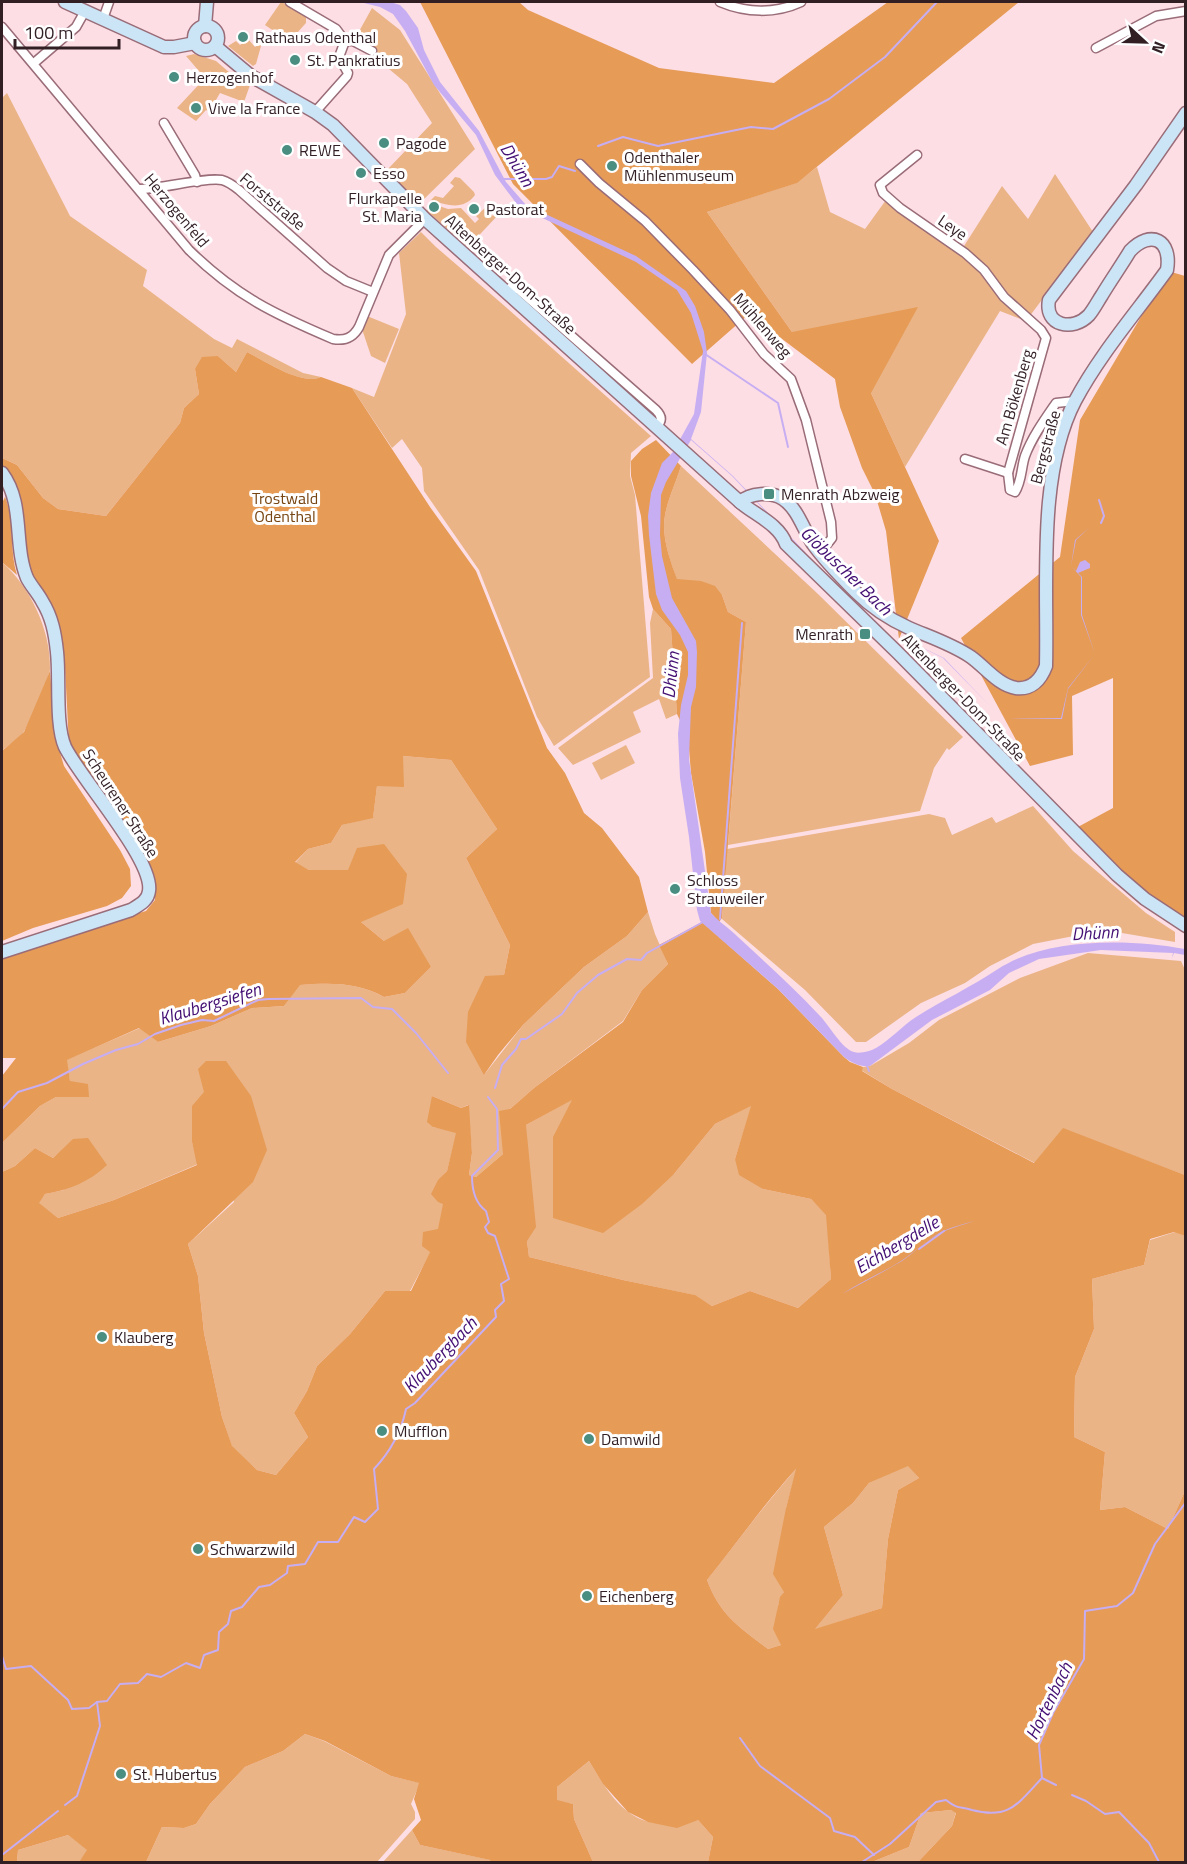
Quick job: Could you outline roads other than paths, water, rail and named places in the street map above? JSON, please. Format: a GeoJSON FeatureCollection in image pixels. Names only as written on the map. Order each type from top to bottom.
{"type":"FeatureCollection","features":[{"type":"Feature","properties":{"kind":"street"},"geometry":{"type":"LineString","coordinates":[[65,2],[164,47],[195,43],[204,49],[214,45],[218,39],[217,32],[212,27],[205,26],[196,31],[195,43]]}},
{"type":"Feature","properties":{"kind":"street"},"geometry":{"type":"LineString","coordinates":[[103,19],[109,2]]}},
{"type":"Feature","properties":{"kind":"street"},"geometry":{"type":"LineString","coordinates":[[205,26],[207,2]]}},
{"type":"Feature","properties":{"kind":"street"},"geometry":{"type":"LineString","coordinates":[[290,2],[336,29],[345,41]]}},
{"type":"Feature","properties":{"kind":"street"},"geometry":{"type":"LineString","coordinates":[[720,2],[742,9],[760,11],[801,2]]}},
{"type":"Feature","properties":{"kind":"street"},"geometry":{"type":"LineString","coordinates":[[34,63],[76,27],[85,11]]}},
{"type":"Feature","properties":{"kind":"street"},"geometry":{"type":"LineString","coordinates":[[1096,48],[1156,16],[1185,11]]}},
{"type":"Feature","properties":{"kind":"street","name":"Herzogenfeld"},"geometry":{"type":"LineString","coordinates":[[2,27],[189,250],[234,289],[278,315],[333,339],[347,339],[356,333],[389,255],[425,219]]}},
{"type":"Feature","properties":{"kind":"street"},"geometry":{"type":"LineString","coordinates":[[345,41],[353,41],[372,51]]}},
{"type":"Feature","properties":{"kind":"street"},"geometry":{"type":"LineString","coordinates":[[315,112],[348,76],[339,57],[345,41]]}},
{"type":"Feature","properties":{"kind":"street","name":"Altenberger-Dom-Straße"},"geometry":{"type":"LineString","coordinates":[[214,45],[259,82],[315,112],[345,137],[425,219],[740,502],[758,515],[754,520],[778,542],[786,544],[903,658],[1117,875],[1145,899],[1185,926]]}},
{"type":"Feature","properties":{"kind":"street","name":"Bergstraße"},"geometry":{"type":"LineString","coordinates":[[773,494],[793,508],[820,553],[857,593],[888,617],[959,650],[1006,685],[1024,688],[1033,685],[1043,674],[1046,666],[1049,495],[1058,447],[1075,401],[1099,361],[1167,270],[1169,254],[1163,244],[1156,240],[1137,243],[1089,315],[1072,325],[1064,325],[1050,315],[1047,309],[1049,300],[1136,185],[1185,113]]}},
{"type":"Feature","properties":{"kind":"street"},"geometry":{"type":"LineString","coordinates":[[164,123],[197,182]]}},
{"type":"Feature","properties":{"kind":"street","name":"Leye"},"geometry":{"type":"LineString","coordinates":[[917,155],[880,185],[881,190],[900,208],[964,253],[984,270],[1004,297],[1041,330]]}},
{"type":"Feature","properties":{"kind":"street","name":"Mühlenweg"},"geometry":{"type":"LineString","coordinates":[[580,164],[645,221],[730,310],[764,354],[791,379],[806,420],[831,522],[832,538],[820,553]]}},
{"type":"Feature","properties":{"kind":"street","name":"Forststraße"},"geometry":{"type":"LineString","coordinates":[[140,189],[157,189],[215,180],[233,185],[336,275],[373,292]]}},
{"type":"Feature","properties":{"kind":"street","name":"Am Bökenberg"},"geometry":{"type":"LineString","coordinates":[[1041,330],[1046,338],[1008,473],[1010,490],[1015,492],[1019,486],[1025,456],[1056,403],[1075,401]]}},
{"type":"Feature","properties":{"kind":"street","name":"Am Bökenberg"},"geometry":{"type":"LineString","coordinates":[[965,459],[1008,473]]}},
{"type":"Feature","properties":{"kind":"street","name":"Scheurener Straße"},"geometry":{"type":"LineString","coordinates":[[2,473],[15,498],[27,578],[43,602],[54,628],[58,656],[61,726],[65,746],[113,816],[145,871],[149,886],[149,894],[143,903],[131,910],[2,952]]}},
{"type":"Feature","properties":{"kind":"street"},"geometry":{"type":"LineString","coordinates":[[740,502],[746,497],[773,494]]}},
{"type":"Feature","properties":{"kind":"street"},"geometry":{"type":"LineString","coordinates":[[758,515],[773,494]]}},
{"type":"Feature","properties":{"kind":"waterway"},"geometry":{"type":"LineString","coordinates":[[598,146],[623,137],[658,146],[751,127],[773,129],[829,99],[885,57],[937,2]]}},
{"type":"Feature","properties":{"kind":"waterway","name":"Dhünn"},"geometry":{"type":"LineString","coordinates":[[501,179],[546,179],[552,177],[559,166],[575,171]]}},
{"type":"Feature","properties":{"kind":"waterway"},"geometry":{"type":"LineString","coordinates":[[705,354],[778,403],[788,447]]}},
{"type":"Feature","properties":{"kind":"waterway","name":"Glöbuscher Bach"},"geometry":{"type":"LineString","coordinates":[[1099,500],[1104,516],[1101,523]]}},
{"type":"Feature","properties":{"kind":"waterway"},"geometry":{"type":"LineString","coordinates":[[720,919],[742,623]]}},
{"type":"Feature","properties":{"kind":"waterway"},"geometry":{"type":"LineString","coordinates":[[495,1088],[502,1065],[516,1049],[521,1039],[526,1039],[562,1014],[577,993],[598,975],[627,959],[641,960],[647,953],[703,922]]}},
{"type":"Feature","properties":{"kind":"waterway","name":"Klaubergsiefen"},"geometry":{"type":"LineString","coordinates":[[2,1109],[18,1092],[47,1083],[116,1050],[138,1044],[155,1034],[181,1025],[202,1020],[214,1021],[258,1000],[268,999],[361,998],[373,1007],[392,1009],[416,1033],[448,1073]]}},
{"type":"Feature","properties":{"kind":"waterway"},"geometry":{"type":"LineString","coordinates":[[867,1066],[869,1071]]}},
{"type":"Feature","properties":{"kind":"waterway","name":"Klaubergbach"},"geometry":{"type":"LineString","coordinates":[[2,1656],[6,1669],[31,1666],[68,1700],[72,1709],[89,1708],[97,1702],[107,1701],[120,1684],[138,1683],[147,1674],[161,1677],[186,1663],[200,1668],[204,1655],[218,1650],[219,1632],[228,1624],[231,1611],[242,1607],[259,1587],[270,1585],[287,1573],[288,1566],[305,1564],[318,1542],[338,1542],[354,1517],[365,1522],[378,1509],[374,1469],[394,1441],[406,1409],[415,1403],[496,1317],[495,1310],[504,1301],[501,1284],[509,1279],[495,1236],[488,1233],[485,1227],[489,1222],[486,1211],[477,1200],[472,1181],[472,1176],[498,1150],[497,1109],[488,1097]]}},
{"type":"Feature","properties":{"kind":"waterway","name":"Eichbergdelle"},"geometry":{"type":"LineString","coordinates":[[919,1249],[944,1231]]}},
{"type":"Feature","properties":{"kind":"waterway","name":"Hortenbach"},"geometry":{"type":"LineString","coordinates":[[862,1862],[890,1844],[936,1802],[946,1800],[957,1807],[985,1813],[1005,1811],[1019,1802],[1042,1778],[1039,1745],[1053,1713],[1084,1659],[1085,1611],[1117,1606],[1133,1593],[1155,1544],[1186,1502]]}},
{"type":"Feature","properties":{"kind":"waterway"},"geometry":{"type":"LineString","coordinates":[[65,1805],[77,1796],[100,1726],[97,1702]]}},
{"type":"Feature","properties":{"kind":"waterway"},"geometry":{"type":"LineString","coordinates":[[740,1738],[760,1766],[830,1818],[834,1831],[855,1837],[874,1855]]}},
{"type":"Feature","properties":{"kind":"waterway"},"geometry":{"type":"LineString","coordinates":[[1042,1778],[1056,1785]]}},
{"type":"Feature","properties":{"kind":"waterway"},"geometry":{"type":"LineString","coordinates":[[1072,1795],[1105,1814],[1119,1812],[1149,1843],[1159,1862]]}},
{"type":"Feature","properties":{"kind":"waterway"},"geometry":{"type":"LineString","coordinates":[[2,1855],[58,1811]]}},
{"type":"Feature","properties":{"kind":"place","name":"Rathaus Odenthal"},"geometry":{"type":"Point","coordinates":[243,37]}},
{"type":"Feature","properties":{"kind":"place","name":"St. Pankratius"},"geometry":{"type":"Point","coordinates":[295,60]}},
{"type":"Feature","properties":{"kind":"place","name":"Herzogenhof"},"geometry":{"type":"Point","coordinates":[174,77]}},
{"type":"Feature","properties":{"kind":"place","name":"Vive la France"},"geometry":{"type":"Point","coordinates":[196,108]}},
{"type":"Feature","properties":{"kind":"place","name":"Pagode"},"geometry":{"type":"Point","coordinates":[384,143]}},
{"type":"Feature","properties":{"kind":"place","name":"REWE"},"geometry":{"type":"Point","coordinates":[287,150]}},
{"type":"Feature","properties":{"kind":"place","name":"Odenthaler Mühlenmuseum"},"geometry":{"type":"Point","coordinates":[612,166]}},
{"type":"Feature","properties":{"kind":"place","name":"Esso"},"geometry":{"type":"Point","coordinates":[361,173]}},
{"type":"Feature","properties":{"kind":"place","name":"Flurkapelle St. Maria"},"geometry":{"type":"Point","coordinates":[434,207]}},
{"type":"Feature","properties":{"kind":"place","name":"Pastorat"},"geometry":{"type":"Point","coordinates":[474,209]}},
{"type":"Feature","properties":{"kind":"place","name":"Menrath Abzweig"},"geometry":{"type":"Point","coordinates":[769,494]}},
{"type":"Feature","properties":{"kind":"place","name":"Menrath"},"geometry":{"type":"Point","coordinates":[865,634]}},
{"type":"Feature","properties":{"kind":"place","name":"Schloss Strauweiler"},"geometry":{"type":"Point","coordinates":[675,889]}},
{"type":"Feature","properties":{"kind":"place","name":"Klauberg"},"geometry":{"type":"Point","coordinates":[102,1337]}},
{"type":"Feature","properties":{"kind":"place","name":"Mufflon"},"geometry":{"type":"Point","coordinates":[382,1431]}},
{"type":"Feature","properties":{"kind":"place","name":"Damwild"},"geometry":{"type":"Point","coordinates":[589,1439]}},
{"type":"Feature","properties":{"kind":"place","name":"Schwarzwild"},"geometry":{"type":"Point","coordinates":[198,1549]}},
{"type":"Feature","properties":{"kind":"place","name":"Eichenberg"},"geometry":{"type":"Point","coordinates":[587,1596]}},
{"type":"Feature","properties":{"kind":"place","name":"St. Hubertus"},"geometry":{"type":"Point","coordinates":[121,1774]}},
{"type":"Feature","properties":{"kind":"park label","name":"Trostwald Odenthal"},"geometry":{"type":"Point","coordinates":[285,507]}}]}
